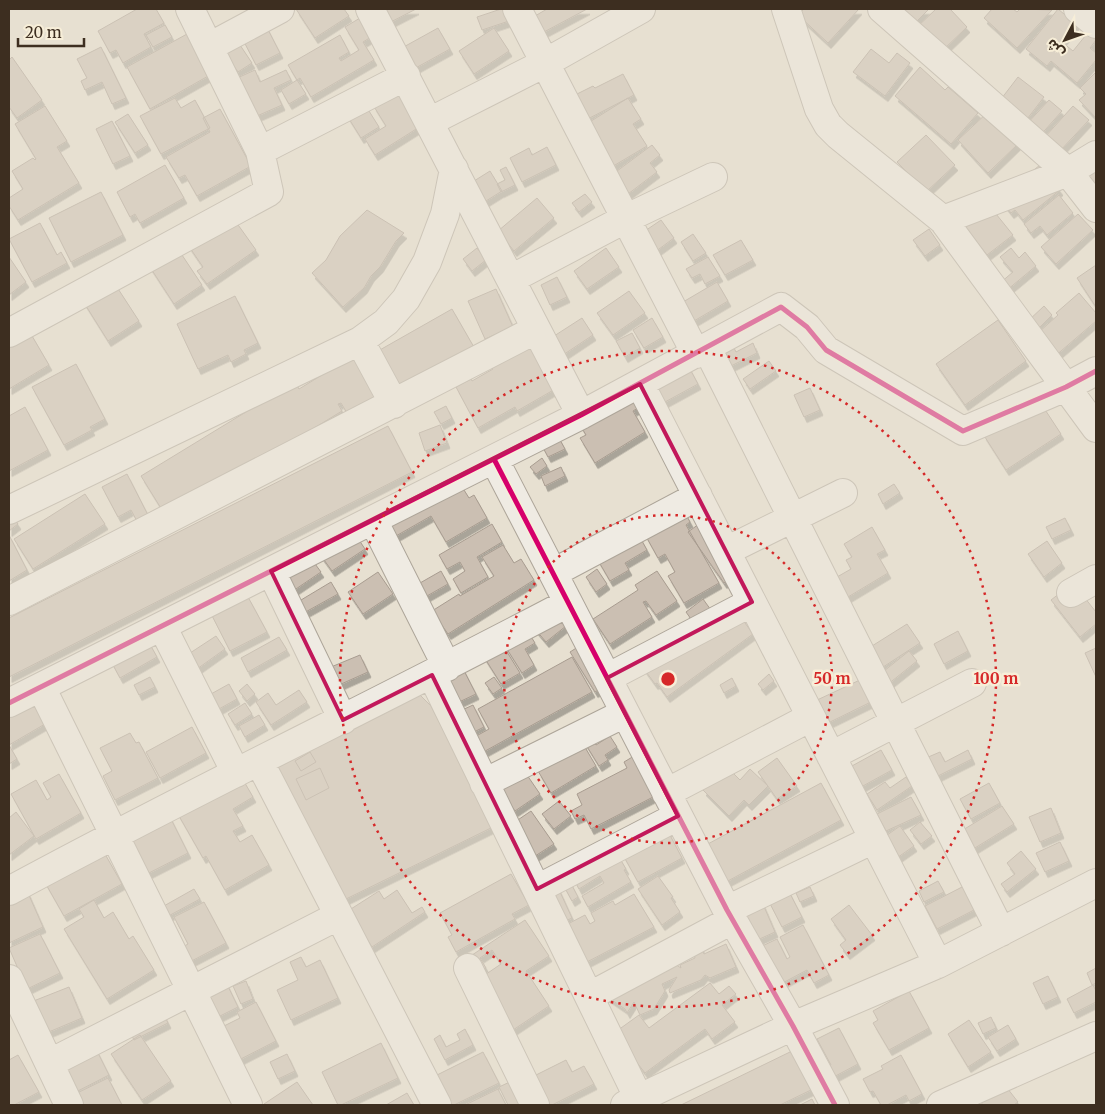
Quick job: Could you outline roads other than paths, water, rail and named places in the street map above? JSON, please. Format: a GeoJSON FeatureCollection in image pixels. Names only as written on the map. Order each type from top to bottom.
{"type":"FeatureCollection","features":[{"type":"Feature","properties":{"kind":"street"},"geometry":{"type":"LineString","coordinates":[[9,333],[270,192],[260,151],[190,9]]}},
{"type":"Feature","properties":{"kind":"street"},"geometry":{"type":"LineString","coordinates":[[209,47],[280,9]]}},
{"type":"Feature","properties":{"kind":"street"},"geometry":{"type":"LineString","coordinates":[[370,9],[581,415]]}},
{"type":"Feature","properties":{"kind":"street"},"geometry":{"type":"LineString","coordinates":[[517,9],[625,219],[701,351],[793,518],[1001,932]]}},
{"type":"Feature","properties":{"kind":"street"},"geometry":{"type":"LineString","coordinates":[[429,122],[545,63],[641,9]]}},
{"type":"Feature","properties":{"kind":"street"},"geometry":{"type":"LineString","coordinates":[[786,9],[819,109],[828,125],[838,136],[943,220],[1096,428]]}},
{"type":"Feature","properties":{"kind":"street"},"geometry":{"type":"LineString","coordinates":[[882,9],[1068,172],[1096,208]]}},
{"type":"Feature","properties":{"kind":"street"},"geometry":{"type":"LineString","coordinates":[[1078,9],[1096,24]]}},
{"type":"Feature","properties":{"kind":"street"},"geometry":{"type":"LineString","coordinates":[[260,151],[406,76]]}},
{"type":"Feature","properties":{"kind":"street"},"geometry":{"type":"LineString","coordinates":[[943,220],[1068,172],[1096,155]]}},
{"type":"Feature","properties":{"kind":"street"},"geometry":{"type":"LineString","coordinates":[[9,510],[360,341],[386,322],[406,299],[427,262],[445,214],[454,170]]}},
{"type":"Feature","properties":{"kind":"street"},"geometry":{"type":"LineString","coordinates":[[511,279],[625,219],[713,177]]}},
{"type":"Feature","properties":{"kind":"street"},"geometry":{"type":"LineString","coordinates":[[9,703],[581,415],[782,307],[807,327],[826,350],[963,431],[1066,387],[1096,371]]}},
{"type":"Feature","properties":{"kind":"street"},"geometry":{"type":"LineString","coordinates":[[9,601],[536,330]]}},
{"type":"Feature","properties":{"kind":"street"},"geometry":{"type":"LineString","coordinates":[[360,341],[394,404]]}},
{"type":"Feature","properties":{"kind":"street"},"geometry":{"type":"LineString","coordinates":[[640,384],[938,964]]}},
{"type":"Feature","properties":{"kind":"street"},"geometry":{"type":"LineString","coordinates":[[494,459],[730,915],[835,1105]]}},
{"type":"Feature","properties":{"kind":"street"},"geometry":{"type":"LineString","coordinates":[[726,551],[843,493]]}},
{"type":"Feature","properties":{"kind":"street"},"geometry":{"type":"LineString","coordinates":[[553,573],[698,496]]}},
{"type":"Feature","properties":{"kind":"street"},"geometry":{"type":"LineString","coordinates":[[373,520],[439,671],[484,783],[590,996],[632,1102],[793,1026],[938,964],[1096,884]]}},
{"type":"Feature","properties":{"kind":"street"},"geometry":{"type":"LineString","coordinates":[[271,571],[343,720]]}},
{"type":"Feature","properties":{"kind":"street"},"geometry":{"type":"LineString","coordinates":[[1071,593],[1096,579]]}},
{"type":"Feature","properties":{"kind":"street"},"geometry":{"type":"LineString","coordinates":[[607,678],[752,602]]}},
{"type":"Feature","properties":{"kind":"street"},"geometry":{"type":"LineString","coordinates":[[9,891],[113,834],[343,720],[568,603]]}},
{"type":"Feature","properties":{"kind":"street"},"geometry":{"type":"LineString","coordinates":[[162,626],[338,916],[437,1105]]}},
{"type":"Feature","properties":{"kind":"street"},"geometry":{"type":"LineString","coordinates":[[831,756],[972,683]]}},
{"type":"Feature","properties":{"kind":"street"},"geometry":{"type":"LineString","coordinates":[[41,687],[248,1105]]}},
{"type":"Feature","properties":{"kind":"street"},"geometry":{"type":"LineString","coordinates":[[484,783],[625,713]]}},
{"type":"Feature","properties":{"kind":"street"},"geometry":{"type":"LineString","coordinates":[[536,889],[811,717]]}},
{"type":"Feature","properties":{"kind":"street"},"geometry":{"type":"LineString","coordinates":[[590,996],[730,915],[874,839]]}},
{"type":"Feature","properties":{"kind":"street"},"geometry":{"type":"LineString","coordinates":[[50,1064],[338,916]]}},
{"type":"Feature","properties":{"kind":"street"},"geometry":{"type":"LineString","coordinates":[[468,968],[535,1105]]}},
{"type":"Feature","properties":{"kind":"street"},"geometry":{"type":"LineString","coordinates":[[9,979],[69,1105]]}},
{"type":"Feature","properties":{"kind":"street"},"geometry":{"type":"LineString","coordinates":[[941,1105],[1096,1036]]}}]}
